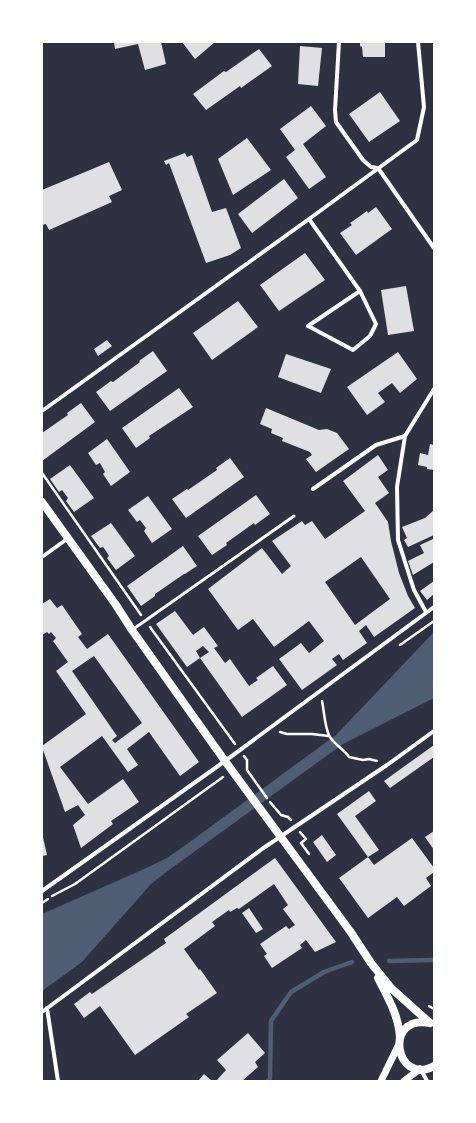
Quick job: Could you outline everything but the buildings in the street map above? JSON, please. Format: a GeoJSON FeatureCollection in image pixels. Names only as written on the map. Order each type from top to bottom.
{"type":"FeatureCollection","features":[{"type":"Feature","properties":{"kind":"main road"},"geometry":{"type":"LineString","coordinates":[[42,502],[225,761],[350,931],[371,963],[391,988],[433,1025]]}},
{"type":"Feature","properties":{"kind":"main road"},"geometry":{"type":"LineString","coordinates":[[371,963],[398,1023],[399,1051],[402,1059],[414,1068],[420,1069],[434,1066]]}},
{"type":"Feature","properties":{"kind":"main road"},"geometry":{"type":"LineString","coordinates":[[399,1041],[405,1030],[411,1025],[418,1022],[433,1025]]}},
{"type":"Feature","properties":{"kind":"street"},"geometry":{"type":"LineString","coordinates":[[339,42],[335,110],[336,122],[363,160],[371,167],[378,168],[434,248]]}},
{"type":"Feature","properties":{"kind":"street"},"geometry":{"type":"LineString","coordinates":[[42,410],[417,140],[424,107],[418,42]]}},
{"type":"Feature","properties":{"kind":"street"},"geometry":{"type":"LineString","coordinates":[[309,219],[360,291],[376,324],[370,336],[353,350],[308,326],[360,291]]}},
{"type":"Feature","properties":{"kind":"street"},"geometry":{"type":"LineString","coordinates":[[426,612],[414,590],[398,540],[397,487],[405,436],[434,389]]}},
{"type":"Feature","properties":{"kind":"street"},"geometry":{"type":"LineString","coordinates":[[312,489],[376,445],[405,436]]}},
{"type":"Feature","properties":{"kind":"street"},"geometry":{"type":"LineString","coordinates":[[42,557],[67,539]]}},
{"type":"Feature","properties":{"kind":"street"},"geometry":{"type":"LineString","coordinates":[[42,891],[225,761],[434,607]]}},
{"type":"Feature","properties":{"kind":"street"},"geometry":{"type":"LineString","coordinates":[[42,1012],[280,836],[387,765],[434,731]]}},
{"type":"Feature","properties":{"kind":"street"},"geometry":{"type":"LineString","coordinates":[[47,1008],[58,1081]]}},
{"type":"Feature","properties":{"kind":"street"},"geometry":{"type":"LineString","coordinates":[[381,1081],[399,1041]]}},
{"type":"Feature","properties":{"kind":"street"},"geometry":{"type":"LineString","coordinates":[[404,1081],[420,1069],[427,1081]]}},
{"type":"Feature","properties":{"kind":"lane"},"geometry":{"type":"LineString","coordinates":[[132,630],[294,516]]}},
{"type":"Feature","properties":{"kind":"path"},"geometry":{"type":"LineString","coordinates":[[322,700],[329,736],[339,748],[345,750],[349,757],[363,760],[369,759],[387,765]]}},
{"type":"Feature","properties":{"kind":"path"},"geometry":{"type":"LineString","coordinates":[[279,731],[287,734],[329,736]]}},
{"type":"Feature","properties":{"kind":"path"},"geometry":{"type":"LineString","coordinates":[[246,758],[247,770],[269,800]]}},
{"type":"Feature","properties":{"kind":"path"},"geometry":{"type":"LineString","coordinates":[[42,903],[75,884],[232,770]]}},
{"type":"Feature","properties":{"kind":"water"},"geometry":{"type":"Polygon","coordinates":[[[434,632],[434,698],[343,744],[165,873],[151,884],[82,962],[42,991],[42,914],[167,858],[187,844],[336,735],[434,632]]]}},
{"type":"Feature","properties":{"kind":"waterway"},"geometry":{"type":"LineString","coordinates":[[389,961],[434,960]]}},
{"type":"Feature","properties":{"kind":"waterway"},"geometry":{"type":"LineString","coordinates":[[268,1081],[270,1078],[271,1021],[291,992],[324,972],[352,962]]}}]}
